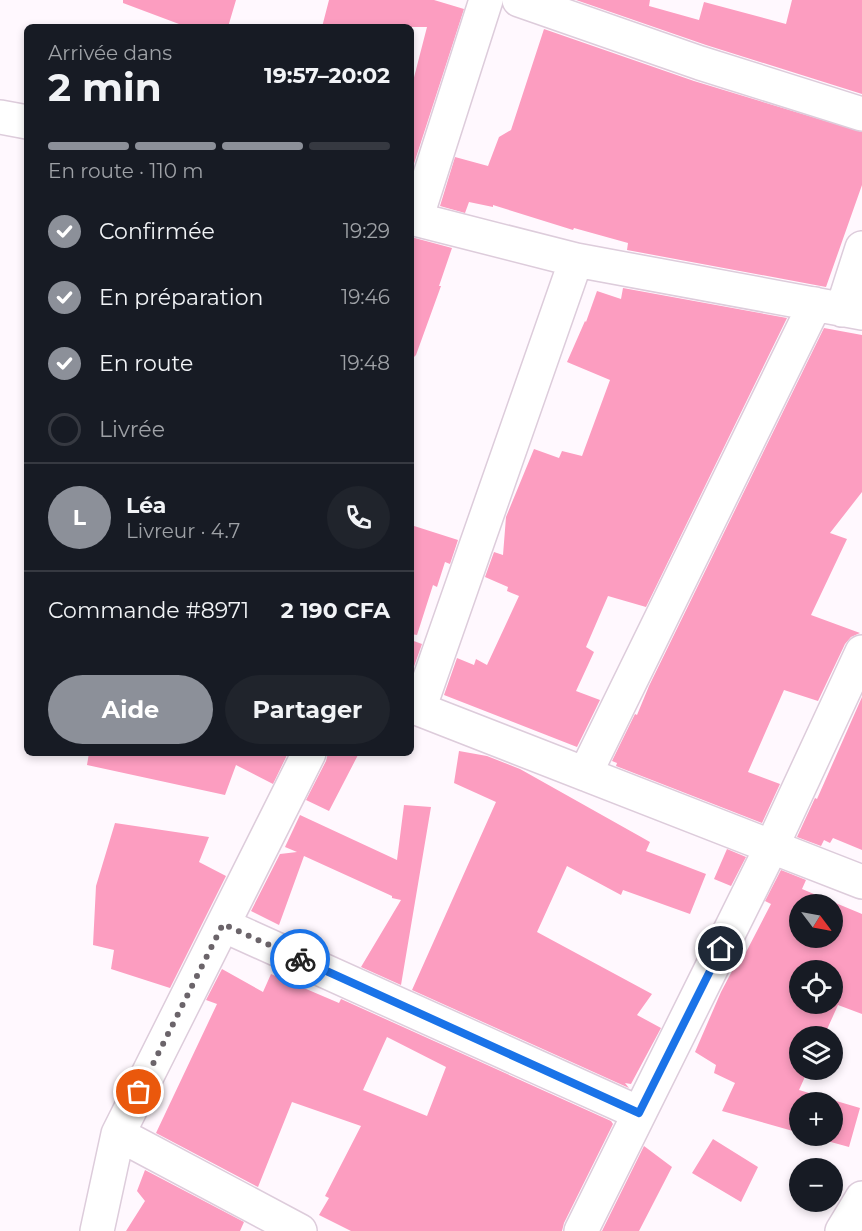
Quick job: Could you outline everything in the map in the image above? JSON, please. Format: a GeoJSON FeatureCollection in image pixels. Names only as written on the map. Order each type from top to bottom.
{"type":"FeatureCollection","features":[{"type":"Feature","properties":{"kind":"street"},"geometry":{"type":"LineString","coordinates":[[414,215],[486,0]]}},
{"type":"Feature","properties":{"kind":"street"},"geometry":{"type":"LineString","coordinates":[[519,0],[700,63],[862,114]]}},
{"type":"Feature","properties":{"kind":"street"},"geometry":{"type":"LineString","coordinates":[[0,117],[24,121]]}},
{"type":"Feature","properties":{"kind":"street"},"geometry":{"type":"LineString","coordinates":[[414,218],[576,260],[840,309]]}},
{"type":"Feature","properties":{"kind":"street"},"geometry":{"type":"LineString","coordinates":[[585,774],[840,309],[862,248]]}},
{"type":"Feature","properties":{"kind":"street"},"geometry":{"type":"LineString","coordinates":[[576,260],[415,707],[862,882]]}},
{"type":"Feature","properties":{"kind":"street"},"geometry":{"type":"LineString","coordinates":[[581,1231],[772,846],[862,652]]}},
{"type":"Feature","properties":{"kind":"street"},"geometry":{"type":"LineString","coordinates":[[97,1231],[118,1134],[307,756]]}},
{"type":"Feature","properties":{"kind":"street"},"geometry":{"type":"LineString","coordinates":[[223,924],[639,1113]]}},
{"type":"Feature","properties":{"kind":"street"},"geometry":{"type":"LineString","coordinates":[[118,1134],[300,1231]]}},
{"type":"Feature","properties":{"kind":"street"},"geometry":{"type":"LineString","coordinates":[[842,1231],[862,1198]]}},
{"type":"Feature","properties":{"kind":"building"},"geometry":{"type":"Polygon","coordinates":[[[123,0],[236,0],[229,24],[179,24],[123,3],[123,0]]]}},
{"type":"Feature","properties":{"kind":"building"},"geometry":{"type":"Polygon","coordinates":[[[329,0],[434,0],[464,9],[414,164],[414,77],[427,27],[414,27],[414,24],[323,24],[329,0]]]}},
{"type":"Feature","properties":{"kind":"building"},"geometry":{"type":"Polygon","coordinates":[[[576,0],[650,0],[649,6],[699,20],[704,2],[786,24],[792,0],[862,0],[862,94],[706,45],[576,0]]]}},
{"type":"Feature","properties":{"kind":"building"},"geometry":{"type":"Polygon","coordinates":[[[544,29],[694,81],[862,132],[862,185],[826,287],[627,250],[628,243],[574,228],[573,230],[493,205],[493,207],[469,202],[465,213],[440,206],[455,157],[488,166],[499,137],[511,130],[544,29]]]}},
{"type":"Feature","properties":{"kind":"building"},"geometry":{"type":"Polygon","coordinates":[[[414,238],[452,248],[414,357],[414,238]]]}},
{"type":"Feature","properties":{"kind":"building"},"geometry":{"type":"Polygon","coordinates":[[[623,288],[787,318],[646,607],[608,596],[586,647],[594,652],[576,691],[600,700],[577,747],[444,695],[457,658],[474,665],[476,659],[487,665],[519,596],[507,591],[508,587],[485,577],[494,552],[503,555],[506,517],[534,449],[559,458],[562,451],[582,456],[610,380],[567,362],[586,322],[597,291],[621,299],[623,288]]]}},
{"type":"Feature","properties":{"kind":"building"},"geometry":{"type":"Polygon","coordinates":[[[824,328],[862,335],[862,492],[830,533],[847,539],[811,615],[860,633],[851,637],[845,644],[818,701],[784,690],[748,772],[780,784],[762,823],[616,766],[617,763],[612,761],[635,714],[637,715],[649,686],[824,328]]]}},
{"type":"Feature","properties":{"kind":"building"},"geometry":{"type":"Polygon","coordinates":[[[414,526],[458,540],[450,564],[445,562],[437,587],[433,585],[417,635],[414,634],[414,526]]]}},
{"type":"Feature","properties":{"kind":"building"},"geometry":{"type":"Polygon","coordinates":[[[414,641],[422,644],[414,667],[414,641]]]}},
{"type":"Feature","properties":{"kind":"building"},"geometry":{"type":"Polygon","coordinates":[[[862,697],[862,850],[833,838],[830,843],[824,840],[821,846],[797,837],[815,798],[817,799],[862,697]]]}},
{"type":"Feature","properties":{"kind":"building"},"geometry":{"type":"Polygon","coordinates":[[[459,751],[487,756],[520,769],[650,842],[646,851],[706,874],[690,914],[623,890],[621,895],[567,866],[537,932],[652,994],[637,1015],[661,1028],[631,1084],[625,1083],[629,1088],[412,990],[496,802],[454,783],[459,751]]]}},
{"type":"Feature","properties":{"kind":"building"},"geometry":{"type":"Polygon","coordinates":[[[88,756],[287,756],[273,784],[236,765],[225,795],[87,765],[88,756]]]}},
{"type":"Feature","properties":{"kind":"building"},"geometry":{"type":"Polygon","coordinates":[[[327,756],[357,756],[329,811],[306,800],[327,756]]]}},
{"type":"Feature","properties":{"kind":"building"},"geometry":{"type":"Polygon","coordinates":[[[404,805],[431,807],[401,985],[361,967],[401,900],[392,898],[392,896],[304,856],[279,925],[251,911],[280,854],[297,852],[285,847],[300,815],[397,860],[404,805]]]}},
{"type":"Feature","properties":{"kind":"building"},"geometry":{"type":"Polygon","coordinates":[[[115,823],[209,837],[199,862],[226,876],[170,988],[111,969],[114,950],[93,945],[96,886],[115,823]]]}},
{"type":"Feature","properties":{"kind":"building"},"geometry":{"type":"Polygon","coordinates":[[[727,849],[746,857],[731,886],[714,879],[727,849]]]}},
{"type":"Feature","properties":{"kind":"building"},"geometry":{"type":"Polygon","coordinates":[[[781,870],[806,880],[802,889],[814,894],[789,894],[789,948],[843,948],[843,906],[862,914],[862,1014],[843,1007],[843,960],[789,960],[789,1014],[834,1014],[829,1026],[789,1026],[789,1080],[804,1080],[799,1090],[806,1092],[789,1092],[789,1130],[722,1111],[735,1083],[714,1073],[716,1065],[695,1052],[721,992],[740,956],[743,958],[771,904],[765,901],[781,870]]]}},
{"type":"Feature","properties":{"kind":"building"},"geometry":{"type":"Polygon","coordinates":[[[222,969],[263,992],[271,974],[339,1003],[341,999],[611,1121],[613,1124],[562,1231],[351,1231],[319,1215],[329,1198],[325,1196],[361,1126],[292,1102],[258,1187],[156,1133],[217,1004],[206,1000],[222,969]],[[387,1037],[363,1090],[427,1116],[446,1067],[387,1037]]]}},
{"type":"Feature","properties":{"kind":"building"},"geometry":{"type":"Polygon","coordinates":[[[843,1103],[860,1108],[849,1147],[843,1145],[843,1103]]]}},
{"type":"Feature","properties":{"kind":"building"},"geometry":{"type":"Polygon","coordinates":[[[713,1139],[758,1167],[741,1202],[692,1173],[713,1139]]]}},
{"type":"Feature","properties":{"kind":"building"},"geometry":{"type":"Polygon","coordinates":[[[644,1146],[672,1167],[639,1231],[602,1231],[644,1146]]]}},
{"type":"Feature","properties":{"kind":"building"},"geometry":{"type":"Polygon","coordinates":[[[145,1170],[244,1222],[240,1231],[126,1231],[145,1201],[137,1191],[145,1170]]]}},
{"type":"Feature","properties":{"kind":"way so far"},"geometry":{"type":"LineString","coordinates":[[139,1092],[223,924],[300,959]]}},
{"type":"Feature","properties":{"kind":"route"},"geometry":{"type":"LineString","coordinates":[[300,959],[639,1113],[721,949]]}}]}
